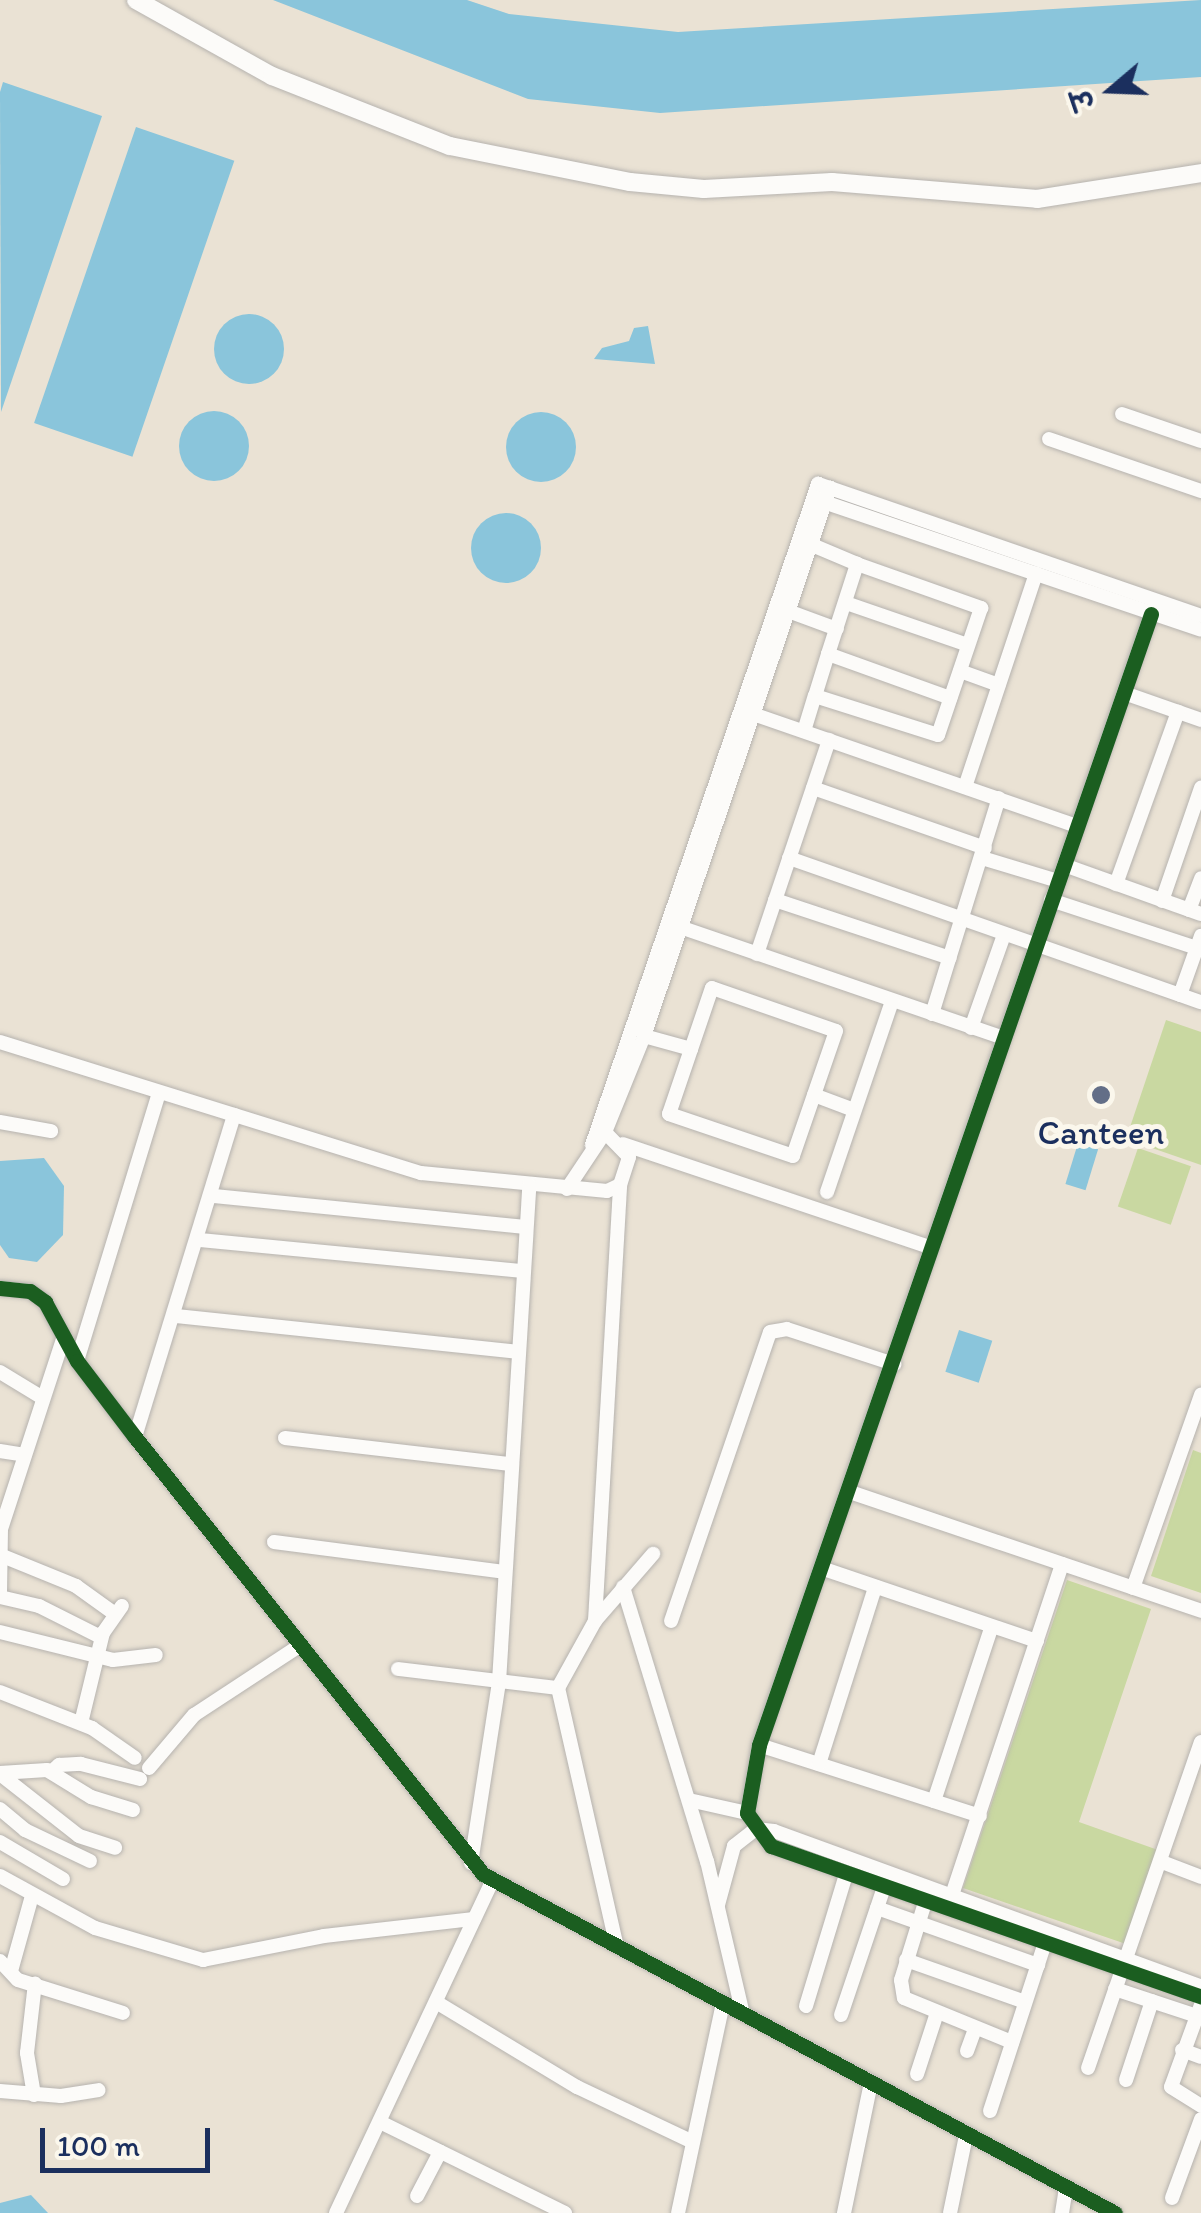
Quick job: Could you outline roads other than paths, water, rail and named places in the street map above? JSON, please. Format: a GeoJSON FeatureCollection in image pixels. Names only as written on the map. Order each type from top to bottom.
{"type":"FeatureCollection","features":[{"type":"Feature","properties":{"kind":"street"},"geometry":{"type":"LineString","coordinates":[[136,0],[218,49],[353,110],[492,159],[562,171],[681,188],[832,182],[1036,199],[1201,174]]}},
{"type":"Feature","properties":{"kind":"street"},"geometry":{"type":"LineString","coordinates":[[1122,414],[1201,440]]}},
{"type":"Feature","properties":{"kind":"street"},"geometry":{"type":"LineString","coordinates":[[1049,439],[1201,492]]}},
{"type":"Feature","properties":{"kind":"street"},"geometry":{"type":"LineString","coordinates":[[592,1145],[604,1132],[644,1036],[674,925],[822,496]]}},
{"type":"Feature","properties":{"kind":"street"},"geometry":{"type":"LineString","coordinates":[[822,496],[1201,630]]}},
{"type":"Feature","properties":{"kind":"street"},"geometry":{"type":"LineString","coordinates":[[822,496],[1201,616]]}},
{"type":"Feature","properties":{"kind":"street"},"geometry":{"type":"LineString","coordinates":[[806,542],[982,608],[938,734],[815,696]]}},
{"type":"Feature","properties":{"kind":"street"},"geometry":{"type":"LineString","coordinates":[[567,1189],[592,1145],[753,714],[788,612],[806,542]]}},
{"type":"Feature","properties":{"kind":"street"},"geometry":{"type":"LineString","coordinates":[[804,731],[857,564]]}},
{"type":"Feature","properties":{"kind":"street"},"geometry":{"type":"LineString","coordinates":[[965,787],[1036,574]]}},
{"type":"Feature","properties":{"kind":"street"},"geometry":{"type":"LineString","coordinates":[[846,603],[968,645]]}},
{"type":"Feature","properties":{"kind":"street"},"geometry":{"type":"LineString","coordinates":[[788,612],[837,629]]}},
{"type":"Feature","properties":{"kind":"street"},"geometry":{"type":"LineString","coordinates":[[1151,614],[850,1492],[759,1745],[747,1813],[771,1846],[884,1887],[951,1898],[1124,1965],[1200,2009]]}},
{"type":"Feature","properties":{"kind":"street"},"geometry":{"type":"LineString","coordinates":[[828,654],[950,698]]}},
{"type":"Feature","properties":{"kind":"street"},"geometry":{"type":"LineString","coordinates":[[960,670],[999,685]]}},
{"type":"Feature","properties":{"kind":"street"},"geometry":{"type":"LineString","coordinates":[[1124,693],[1201,720]]}},
{"type":"Feature","properties":{"kind":"street"},"geometry":{"type":"LineString","coordinates":[[1116,884],[1178,712]]}},
{"type":"Feature","properties":{"kind":"street"},"geometry":{"type":"LineString","coordinates":[[753,714],[1077,826]]}},
{"type":"Feature","properties":{"kind":"street"},"geometry":{"type":"LineString","coordinates":[[757,954],[829,740]]}},
{"type":"Feature","properties":{"kind":"street"},"geometry":{"type":"LineString","coordinates":[[812,788],[1058,881]]}},
{"type":"Feature","properties":{"kind":"street"},"geometry":{"type":"LineString","coordinates":[[1162,901],[1201,788]]}},
{"type":"Feature","properties":{"kind":"street"},"geometry":{"type":"LineString","coordinates":[[932,1014],[999,798]]}},
{"type":"Feature","properties":{"kind":"street"},"geometry":{"type":"LineString","coordinates":[[789,858],[1201,1002]]}},
{"type":"Feature","properties":{"kind":"street"},"geometry":{"type":"LineString","coordinates":[[1064,865],[1195,912],[1201,878]]}},
{"type":"Feature","properties":{"kind":"street"},"geometry":{"type":"LineString","coordinates":[[775,900],[950,958]]}},
{"type":"Feature","properties":{"kind":"street"},"geometry":{"type":"LineString","coordinates":[[1051,900],[1199,942],[1180,995]]}},
{"type":"Feature","properties":{"kind":"street"},"geometry":{"type":"LineString","coordinates":[[674,925],[1004,1038]]}},
{"type":"Feature","properties":{"kind":"street"},"geometry":{"type":"LineString","coordinates":[[972,1028],[1004,935]]}},
{"type":"Feature","properties":{"kind":"street"},"geometry":{"type":"LineString","coordinates":[[712,988],[836,1031],[814,1095],[793,1156],[669,1114],[712,988]]}},
{"type":"Feature","properties":{"kind":"street"},"geometry":{"type":"LineString","coordinates":[[826,1192],[892,1000]]}},
{"type":"Feature","properties":{"kind":"street"},"geometry":{"type":"LineString","coordinates":[[644,1036],[691,1049]]}},
{"type":"Feature","properties":{"kind":"street"},"geometry":{"type":"LineString","coordinates":[[0,1042],[421,1173],[567,1189],[620,1185]]}},
{"type":"Feature","properties":{"kind":"street"},"geometry":{"type":"LineString","coordinates":[[77,1361],[159,1092]]}},
{"type":"Feature","properties":{"kind":"street"},"geometry":{"type":"LineString","coordinates":[[814,1095],[854,1110]]}},
{"type":"Feature","properties":{"kind":"street"},"geometry":{"type":"LineString","coordinates":[[135,1438],[214,1196],[234,1115]]}},
{"type":"Feature","properties":{"kind":"street"},"geometry":{"type":"LineString","coordinates":[[0,1122],[51,1131]]}},
{"type":"Feature","properties":{"kind":"street"},"geometry":{"type":"LineString","coordinates":[[604,1132],[623,1144],[932,1248]]}},
{"type":"Feature","properties":{"kind":"street"},"geometry":{"type":"LineString","coordinates":[[594,1621],[620,1185],[629,1157],[623,1144]]}},
{"type":"Feature","properties":{"kind":"street"},"geometry":{"type":"LineString","coordinates":[[471,1863],[498,1682],[529,1186]]}},
{"type":"Feature","properties":{"kind":"street"},"geometry":{"type":"LineString","coordinates":[[214,1196],[525,1228]]}},
{"type":"Feature","properties":{"kind":"street"},"geometry":{"type":"LineString","coordinates":[[200,1240],[522,1272]]}},
{"type":"Feature","properties":{"kind":"street"},"geometry":{"type":"LineString","coordinates":[[0,1288],[36,1294],[77,1361],[135,1438],[471,1863],[492,1879],[1115,2213]]}},
{"type":"Feature","properties":{"kind":"street"},"geometry":{"type":"LineString","coordinates":[[176,1316],[517,1352]]}},
{"type":"Feature","properties":{"kind":"street"},"geometry":{"type":"LineString","coordinates":[[670,1622],[770,1332],[796,1332],[894,1364]]}},
{"type":"Feature","properties":{"kind":"street"},"geometry":{"type":"LineString","coordinates":[[64,1336],[1,1529],[0,1595],[39,1606],[101,1638]]}},
{"type":"Feature","properties":{"kind":"street"},"geometry":{"type":"LineString","coordinates":[[0,1372],[42,1398]]}},
{"type":"Feature","properties":{"kind":"street"},"geometry":{"type":"LineString","coordinates":[[1133,1588],[1201,1395]]}},
{"type":"Feature","properties":{"kind":"street"},"geometry":{"type":"LineString","coordinates":[[284,1438],[511,1464]]}},
{"type":"Feature","properties":{"kind":"street"},"geometry":{"type":"LineString","coordinates":[[0,1451],[24,1455]]}},
{"type":"Feature","properties":{"kind":"street"},"geometry":{"type":"LineString","coordinates":[[850,1492],[1201,1612]]}},
{"type":"Feature","properties":{"kind":"street"},"geometry":{"type":"LineString","coordinates":[[274,1542],[504,1572]]}},
{"type":"Feature","properties":{"kind":"street"},"geometry":{"type":"LineString","coordinates":[[616,1944],[558,1688],[594,1621],[654,1554]]}},
{"type":"Feature","properties":{"kind":"street"},"geometry":{"type":"LineString","coordinates":[[3,1562],[76,1586],[119,1610],[101,1638],[81,1723]]}},
{"type":"Feature","properties":{"kind":"street"},"geometry":{"type":"LineString","coordinates":[[951,1898],[1062,1564]]}},
{"type":"Feature","properties":{"kind":"street"},"geometry":{"type":"LineString","coordinates":[[821,1568],[1038,1641]]}},
{"type":"Feature","properties":{"kind":"street"},"geometry":{"type":"LineString","coordinates":[[623,1587],[718,1904],[742,2014]]}},
{"type":"Feature","properties":{"kind":"street"},"geometry":{"type":"LineString","coordinates":[[819,1764],[875,1588]]}},
{"type":"Feature","properties":{"kind":"street"},"geometry":{"type":"LineString","coordinates":[[934,1801],[992,1626]]}},
{"type":"Feature","properties":{"kind":"street"},"geometry":{"type":"LineString","coordinates":[[0,1632],[129,1661],[156,1655]]}},
{"type":"Feature","properties":{"kind":"street"},"geometry":{"type":"LineString","coordinates":[[51,1772],[58,1765],[81,1764],[144,1774],[194,1715],[299,1646]]}},
{"type":"Feature","properties":{"kind":"street"},"geometry":{"type":"LineString","coordinates":[[398,1669],[558,1688]]}},
{"type":"Feature","properties":{"kind":"street"},"geometry":{"type":"LineString","coordinates":[[0,1692],[81,1723],[134,1758]]}},
{"type":"Feature","properties":{"kind":"street"},"geometry":{"type":"LineString","coordinates":[[1088,2068],[1201,1742]]}},
{"type":"Feature","properties":{"kind":"street"},"geometry":{"type":"LineString","coordinates":[[759,1745],[980,1816]]}},
{"type":"Feature","properties":{"kind":"street"},"geometry":{"type":"LineString","coordinates":[[0,1774],[51,1772],[90,1797],[132,1810]]}},
{"type":"Feature","properties":{"kind":"street"},"geometry":{"type":"LineString","coordinates":[[0,1774],[79,1836],[115,1848]]}},
{"type":"Feature","properties":{"kind":"street"},"geometry":{"type":"LineString","coordinates":[[689,1800],[747,1813]]}},
{"type":"Feature","properties":{"kind":"street"},"geometry":{"type":"LineString","coordinates":[[0,1809],[25,1830],[90,1860]]}},
{"type":"Feature","properties":{"kind":"street"},"geometry":{"type":"LineString","coordinates":[[718,1904],[734,1846],[756,1829]]}},
{"type":"Feature","properties":{"kind":"street"},"geometry":{"type":"LineString","coordinates":[[756,1829],[1045,1943],[1201,1986]]}},
{"type":"Feature","properties":{"kind":"street"},"geometry":{"type":"LineString","coordinates":[[0,1842],[63,1879]]}},
{"type":"Feature","properties":{"kind":"street"},"geometry":{"type":"LineString","coordinates":[[1162,1862],[1201,1877]]}},
{"type":"Feature","properties":{"kind":"street"},"geometry":{"type":"LineString","coordinates":[[806,2006],[846,1874]]}},
{"type":"Feature","properties":{"kind":"street"},"geometry":{"type":"LineString","coordinates":[[0,1876],[32,1896],[126,1940],[217,1961],[324,1936],[474,1918]]}},
{"type":"Feature","properties":{"kind":"street"},"geometry":{"type":"LineString","coordinates":[[336,2213],[382,2123],[492,1879]]}},
{"type":"Feature","properties":{"kind":"street"},"geometry":{"type":"LineString","coordinates":[[841,2015],[884,1887]]}},
{"type":"Feature","properties":{"kind":"street"},"geometry":{"type":"LineString","coordinates":[[32,1896],[5,1966],[35,1983],[123,2013]]}},
{"type":"Feature","properties":{"kind":"street"},"geometry":{"type":"LineString","coordinates":[[927,1896],[906,1960],[904,1998],[936,2016],[1012,2042]]}},
{"type":"Feature","properties":{"kind":"street"},"geometry":{"type":"LineString","coordinates":[[877,1908],[1038,1965]]}},
{"type":"Feature","properties":{"kind":"street"},"geometry":{"type":"LineString","coordinates":[[990,2111],[1045,1943]]}},
{"type":"Feature","properties":{"kind":"street"},"geometry":{"type":"LineString","coordinates":[[906,1960],[1026,2002]]}},
{"type":"Feature","properties":{"kind":"street"},"geometry":{"type":"LineString","coordinates":[[34,2095],[27,2053],[35,1983]]}},
{"type":"Feature","properties":{"kind":"street"},"geometry":{"type":"LineString","coordinates":[[1115,1989],[1152,2001],[1200,2009]]}},
{"type":"Feature","properties":{"kind":"street"},"geometry":{"type":"LineString","coordinates":[[1126,2080],[1152,2001]]}},
{"type":"Feature","properties":{"kind":"street"},"geometry":{"type":"LineString","coordinates":[[436,2002],[577,2087],[693,2142]]}},
{"type":"Feature","properties":{"kind":"street"},"geometry":{"type":"LineString","coordinates":[[678,2213],[723,2003]]}},
{"type":"Feature","properties":{"kind":"street"},"geometry":{"type":"LineString","coordinates":[[1200,2009],[1171,2087],[1201,2106]]}},
{"type":"Feature","properties":{"kind":"street"},"geometry":{"type":"LineString","coordinates":[[917,2074],[936,2016]]}},
{"type":"Feature","properties":{"kind":"street"},"geometry":{"type":"LineString","coordinates":[[967,2051],[976,2029]]}},
{"type":"Feature","properties":{"kind":"street"},"geometry":{"type":"LineString","coordinates":[[1182,2050],[1201,2056]]}},
{"type":"Feature","properties":{"kind":"street"},"geometry":{"type":"LineString","coordinates":[[844,2213],[870,2084]]}},
{"type":"Feature","properties":{"kind":"street"},"geometry":{"type":"LineString","coordinates":[[0,2091],[34,2095],[99,2090]]}},
{"type":"Feature","properties":{"kind":"street"},"geometry":{"type":"LineString","coordinates":[[1172,2198],[1201,2119]]}},
{"type":"Feature","properties":{"kind":"street"},"geometry":{"type":"LineString","coordinates":[[382,2123],[565,2213]]}},
{"type":"Feature","properties":{"kind":"street"},"geometry":{"type":"LineString","coordinates":[[950,2213],[966,2136]]}},
{"type":"Feature","properties":{"kind":"street"},"geometry":{"type":"LineString","coordinates":[[418,2196],[440,2152]]}},
{"type":"Feature","properties":{"kind":"street"},"geometry":{"type":"LineString","coordinates":[[1062,2213],[1066,2189]]}},
{"type":"Feature","properties":{"kind":"water"},"geometry":{"type":"Polygon","coordinates":[[[273,0],[467,0],[509,14],[678,32],[1201,0],[1201,77],[660,113],[528,99],[273,0]]]}},
{"type":"Feature","properties":{"kind":"water"},"geometry":{"type":"Polygon","coordinates":[[[3,82],[102,116],[1,412],[0,92],[3,82]]]}},
{"type":"Feature","properties":{"kind":"water"},"geometry":{"type":"Polygon","coordinates":[[[136,127],[234,161],[132,457],[34,423],[136,127]]]}},
{"type":"Feature","properties":{"kind":"water"},"geometry":{"type":"Polygon","coordinates":[[[249,314],[263,316],[274,324],[282,335],[282,363],[274,374],[263,382],[249,384],[235,382],[224,374],[216,363],[214,349],[216,335],[224,324],[235,316],[249,314]]]}},
{"type":"Feature","properties":{"kind":"water"},"geometry":{"type":"Polygon","coordinates":[[[648,326],[655,364],[594,359],[602,348],[629,341],[634,328],[648,326]]]}},
{"type":"Feature","properties":{"kind":"water"},"geometry":{"type":"Polygon","coordinates":[[[214,411],[228,413],[239,421],[247,432],[247,460],[239,471],[228,479],[214,481],[200,479],[189,471],[181,460],[179,446],[181,432],[189,421],[200,413],[214,411]]]}},
{"type":"Feature","properties":{"kind":"water"},"geometry":{"type":"Polygon","coordinates":[[[541,412],[555,414],[566,422],[574,433],[574,461],[566,472],[555,480],[541,482],[527,480],[516,472],[508,461],[506,447],[508,433],[516,422],[527,414],[541,412]]]}},
{"type":"Feature","properties":{"kind":"water"},"geometry":{"type":"Polygon","coordinates":[[[506,513],[520,515],[531,523],[539,534],[539,562],[531,573],[520,581],[506,583],[492,581],[481,573],[473,562],[471,548],[473,534],[481,523],[492,515],[506,513]]]}},
{"type":"Feature","properties":{"kind":"water"},"geometry":{"type":"Polygon","coordinates":[[[1078,1143],[1098,1149],[1086,1190],[1065,1184],[1078,1143]]]}},
{"type":"Feature","properties":{"kind":"water"},"geometry":{"type":"Polygon","coordinates":[[[44,1158],[64,1186],[63,1235],[37,1262],[9,1258],[0,1245],[0,1161],[44,1158]]]}},
{"type":"Feature","properties":{"kind":"water"},"geometry":{"type":"Polygon","coordinates":[[[959,1330],[992,1341],[979,1383],[945,1372],[959,1330]]]}},
{"type":"Feature","properties":{"kind":"water"},"geometry":{"type":"Polygon","coordinates":[[[31,2195],[48,2213],[0,2213],[0,2203],[31,2195]]]}},
{"type":"Feature","properties":{"kind":"place","name":"Canteen"},"geometry":{"type":"Point","coordinates":[1101,1095]}}]}
